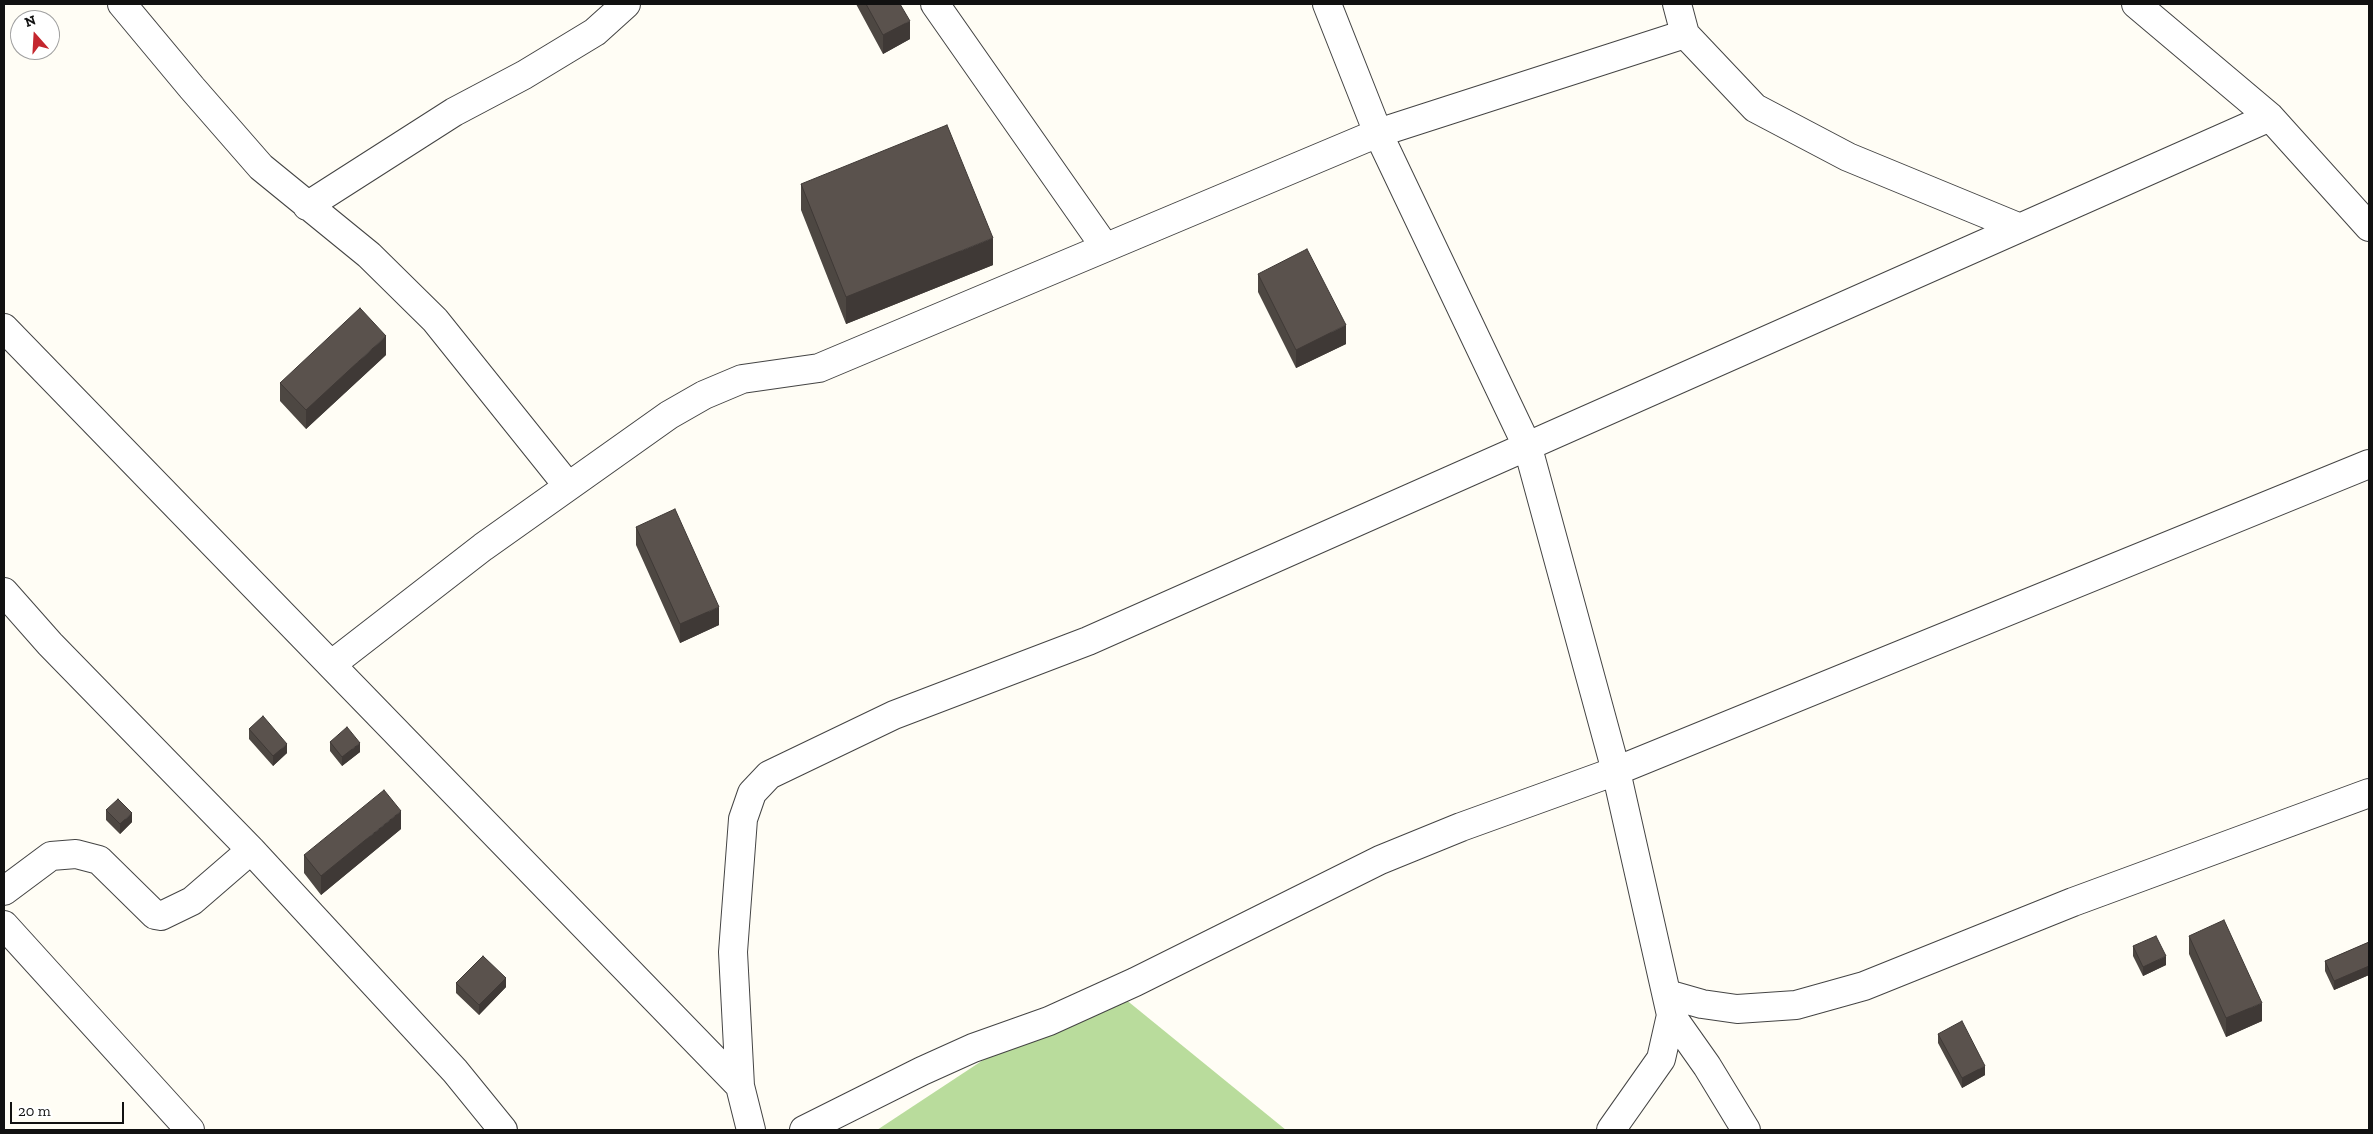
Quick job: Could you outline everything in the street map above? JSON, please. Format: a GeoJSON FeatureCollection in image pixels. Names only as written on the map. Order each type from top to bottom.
{"type":"FeatureCollection","features":[{"type":"Feature","properties":{"kind":"street"},"geometry":{"type":"LineString","coordinates":[[122,4],[192,88],[262,167],[307,206],[369,255],[435,320],[568,486]]}},
{"type":"Feature","properties":{"kind":"street"},"geometry":{"type":"LineString","coordinates":[[307,206],[454,112],[524,75],[595,32],[626,4]]}},
{"type":"Feature","properties":{"kind":"street"},"geometry":{"type":"LineString","coordinates":[[935,4],[1105,247]]}},
{"type":"Feature","properties":{"kind":"street"},"geometry":{"type":"LineString","coordinates":[[1327,4],[1378,134],[1528,448],[1616,771],[1669,1005],[1746,1130]]}},
{"type":"Feature","properties":{"kind":"street"},"geometry":{"type":"LineString","coordinates":[[1677,4],[1685,34],[1755,108],[1848,157],[2018,227]]}},
{"type":"Feature","properties":{"kind":"street"},"geometry":{"type":"LineString","coordinates":[[2136,4],[2270,116],[2369,227]]}},
{"type":"Feature","properties":{"kind":"street"},"geometry":{"type":"LineString","coordinates":[[332,664],[483,547],[669,415],[704,395],[742,379],[819,368],[1378,134],[1685,34]]}},
{"type":"Feature","properties":{"kind":"street"},"geometry":{"type":"LineString","coordinates":[[751,1130],[740,1086],[733,952],[743,819],[752,793],[770,775],[894,715],[1088,641],[1528,448],[2018,227],[2270,116]]}},
{"type":"Feature","properties":{"kind":"street"},"geometry":{"type":"LineString","coordinates":[[4,328],[740,1086]]}},
{"type":"Feature","properties":{"kind":"street"},"geometry":{"type":"LineString","coordinates":[[804,1130],[922,1070],[973,1048],[1049,1021],[1135,982],[1380,860],[1461,827],[1616,771],[2369,464]]}},
{"type":"Feature","properties":{"kind":"street"},"geometry":{"type":"LineString","coordinates":[[6,600],[251,850],[455,1071],[503,1130]]}},
{"type":"Feature","properties":{"kind":"street"},"geometry":{"type":"LineString","coordinates":[[1669,1005],[1702,1004],[1737,1009],[1796,1005],[1864,986],[2073,902],[2369,793]]}},
{"type":"Feature","properties":{"kind":"street"},"geometry":{"type":"LineString","coordinates":[[4,891],[51,856],[76,854],[99,860],[154,915],[162,916],[192,901],[251,850]]}},
{"type":"Feature","properties":{"kind":"street"},"geometry":{"type":"LineString","coordinates":[[4,925],[190,1130]]}},
{"type":"Feature","properties":{"kind":"street"},"geometry":{"type":"LineString","coordinates":[[1611,1130],[1661,1059],[1669,1005]]}},
{"type":"Feature","properties":{"kind":"green space"},"geometry":{"type":"Polygon","coordinates":[[[1103,981],[1286,1130],[877,1130],[1103,981]]]}},
{"type":"Feature","properties":{"kind":"building"},"geometry":{"type":"Polygon","coordinates":[[[866,4],[900,4],[910,21],[883,35],[866,4]]]}},
{"type":"Feature","properties":{"kind":"building"},"geometry":{"type":"Polygon","coordinates":[[[947,125],[993,238],[846,297],[801,184],[947,125]]]}},
{"type":"Feature","properties":{"kind":"building"},"geometry":{"type":"Polygon","coordinates":[[[1307,249],[1346,325],[1296,350],[1258,274],[1307,249]]]}},
{"type":"Feature","properties":{"kind":"building"},"geometry":{"type":"Polygon","coordinates":[[[360,308],[386,336],[306,410],[280,383],[360,308]]]}},
{"type":"Feature","properties":{"kind":"building"},"geometry":{"type":"Polygon","coordinates":[[[675,509],[719,607],[680,624],[636,527],[675,509]]]}},
{"type":"Feature","properties":{"kind":"building"},"geometry":{"type":"Polygon","coordinates":[[[263,716],[287,744],[273,756],[249,729],[263,716]]]}},
{"type":"Feature","properties":{"kind":"building"},"geometry":{"type":"Polygon","coordinates":[[[347,727],[360,743],[342,757],[330,742],[347,727]]]}},
{"type":"Feature","properties":{"kind":"building"},"geometry":{"type":"Polygon","coordinates":[[[384,790],[401,811],[321,876],[304,855],[384,790]]]}},
{"type":"Feature","properties":{"kind":"building"},"geometry":{"type":"Polygon","coordinates":[[[118,799],[132,813],[120,824],[106,810],[118,799]]]}},
{"type":"Feature","properties":{"kind":"building"},"geometry":{"type":"Polygon","coordinates":[[[2224,920],[2262,1003],[2226,1018],[2189,936],[2224,920]]]}},
{"type":"Feature","properties":{"kind":"building"},"geometry":{"type":"Polygon","coordinates":[[[2156,936],[2166,956],[2143,967],[2133,946],[2156,936]]]}},
{"type":"Feature","properties":{"kind":"building"},"geometry":{"type":"Polygon","coordinates":[[[2369,942],[2369,966],[2334,981],[2325,961],[2369,942]]]}},
{"type":"Feature","properties":{"kind":"building"},"geometry":{"type":"Polygon","coordinates":[[[483,956],[506,978],[479,1005],[456,983],[483,956]]]}},
{"type":"Feature","properties":{"kind":"building"},"geometry":{"type":"Polygon","coordinates":[[[1962,1021],[1985,1066],[1962,1078],[1938,1034],[1962,1021]]]}}]}
